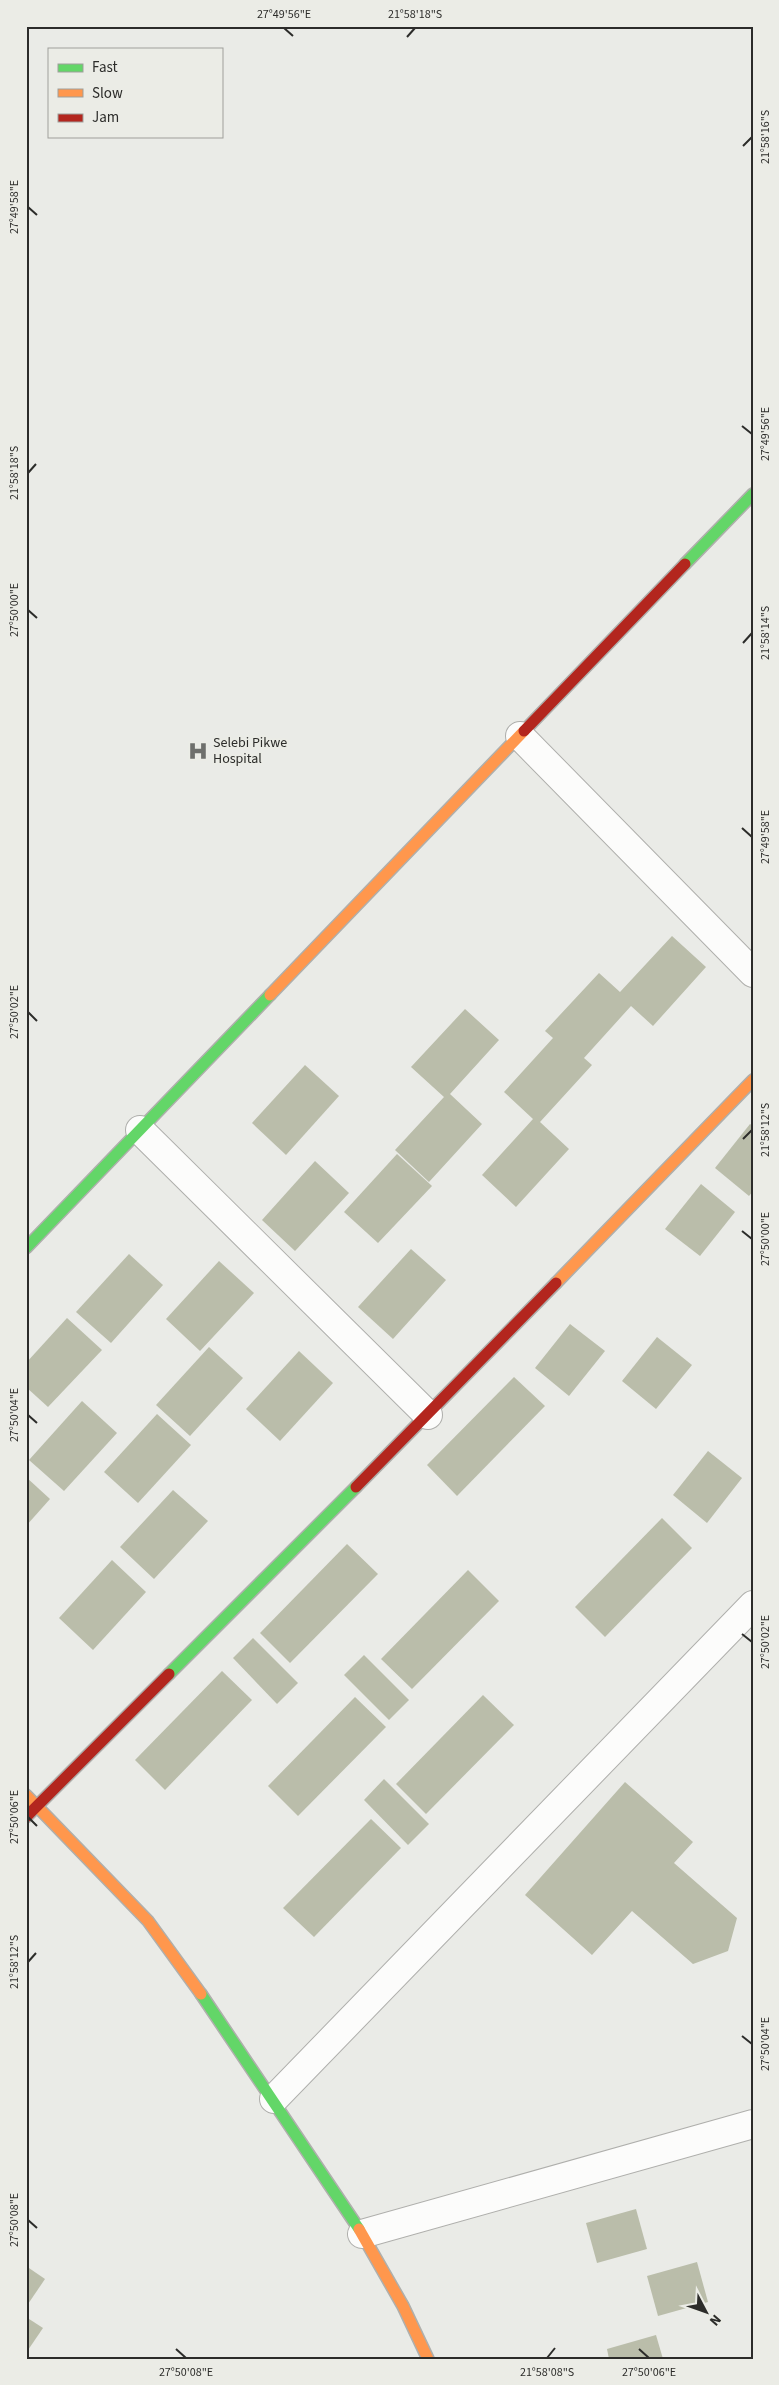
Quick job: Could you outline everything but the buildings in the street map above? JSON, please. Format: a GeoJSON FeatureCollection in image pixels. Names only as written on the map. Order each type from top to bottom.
{"type":"FeatureCollection","features":[{"type":"Feature","properties":{"kind":"street"},"geometry":{"type":"LineString","coordinates":[[26,1248],[753,494]]}},
{"type":"Feature","properties":{"kind":"street"},"geometry":{"type":"LineString","coordinates":[[520,736],[753,973]]}},
{"type":"Feature","properties":{"kind":"street"},"geometry":{"type":"LineString","coordinates":[[26,1817],[428,1415],[753,1080]]}},
{"type":"Feature","properties":{"kind":"street"},"geometry":{"type":"LineString","coordinates":[[140,1130],[428,1415]]}},
{"type":"Feature","properties":{"kind":"street"},"geometry":{"type":"LineString","coordinates":[[274,2099],[750,1615]]}},
{"type":"Feature","properties":{"kind":"street"},"geometry":{"type":"LineString","coordinates":[[26,1795],[148,1920],[212,2008],[362,2234],[403,2306],[428,2359]]}},
{"type":"Feature","properties":{"kind":"street"},"geometry":{"type":"LineString","coordinates":[[362,2234],[753,2124]]}},
{"type":"Feature","properties":{"kind":"traffic: fast"},"geometry":{"type":"LineString","coordinates":[[685,564],[753,494]]}},
{"type":"Feature","properties":{"kind":"traffic: fast"},"geometry":{"type":"LineString","coordinates":[[26,1248],[270,995]]}},
{"type":"Feature","properties":{"kind":"traffic: fast"},"geometry":{"type":"LineString","coordinates":[[169,1674],[356,1487]]}},
{"type":"Feature","properties":{"kind":"traffic: fast"},"geometry":{"type":"LineString","coordinates":[[201,1994],[359,2229]]}},
{"type":"Feature","properties":{"kind":"traffic: slow"},"geometry":{"type":"LineString","coordinates":[[270,995],[524,731]]}},
{"type":"Feature","properties":{"kind":"traffic: slow"},"geometry":{"type":"LineString","coordinates":[[556,1283],[753,1080]]}},
{"type":"Feature","properties":{"kind":"traffic: slow"},"geometry":{"type":"LineString","coordinates":[[26,1795],[148,1921],[201,1994]]}},
{"type":"Feature","properties":{"kind":"traffic: slow"},"geometry":{"type":"LineString","coordinates":[[359,2229],[403,2306],[428,2359]]}},
{"type":"Feature","properties":{"kind":"traffic: jam"},"geometry":{"type":"LineString","coordinates":[[524,731],[685,564]]}},
{"type":"Feature","properties":{"kind":"traffic: jam"},"geometry":{"type":"LineString","coordinates":[[356,1487],[556,1283]]}},
{"type":"Feature","properties":{"kind":"traffic: jam"},"geometry":{"type":"LineString","coordinates":[[26,1817],[169,1674]]}},
{"type":"Feature","properties":{"kind":"place","name":"Selebi Pikwe Hospital"},"geometry":{"type":"Point","coordinates":[198,751]}}]}
